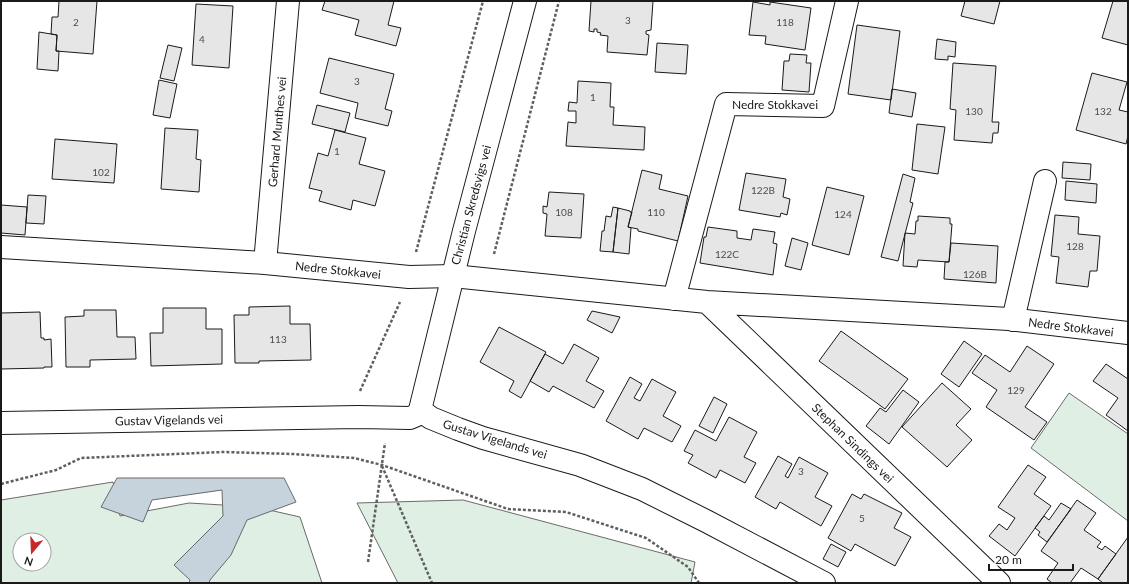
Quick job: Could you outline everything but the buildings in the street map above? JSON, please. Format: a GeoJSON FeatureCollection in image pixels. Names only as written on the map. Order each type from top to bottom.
{"type":"FeatureCollection","features":[{"type":"Feature","properties":{"kind":"street","name":"Gerhard Munthes vei"},"geometry":{"type":"LineString","coordinates":[[265,263],[288,1]]}},
{"type":"Feature","properties":{"kind":"street","name":"Christian Skredsvigs vei"},"geometry":{"type":"LineString","coordinates":[[420,410],[464,231],[525,1]]}},
{"type":"Feature","properties":{"kind":"street","name":"Nedre Stokkavei"},"geometry":{"type":"LineString","coordinates":[[674,299],[726,104],[822,106],[847,1]]}},
{"type":"Feature","properties":{"kind":"street","name":"Nedre Stokkavei"},"geometry":{"type":"LineString","coordinates":[[1013,320],[1045,181]]}},
{"type":"Feature","properties":{"kind":"street","name":"Nedre Stokkavei"},"geometry":{"type":"LineString","coordinates":[[1,247],[265,263],[408,278],[453,276],[707,302],[1013,320],[1128,333]]}},
{"type":"Feature","properties":{"kind":"street","name":"Stephan Sindings vei"},"geometry":{"type":"LineString","coordinates":[[707,302],[999,583]]}},
{"type":"Feature","properties":{"kind":"street","name":"Gustav Vigelands vei"},"geometry":{"type":"LineString","coordinates":[[1,422],[388,417],[410,418],[417,415],[420,410],[431,418],[458,429],[483,438],[580,465],[642,490],[706,521],[824,583]]}},
{"type":"Feature","properties":{"kind":"path"},"geometry":{"type":"LineString","coordinates":[[357,398],[404,295],[483,1]]}},
{"type":"Feature","properties":{"kind":"path"},"geometry":{"type":"LineString","coordinates":[[488,280],[559,1]]}},
{"type":"Feature","properties":{"kind":"path"},"geometry":{"type":"LineString","coordinates":[[368,562],[388,417]]}},
{"type":"Feature","properties":{"kind":"path"},"geometry":{"type":"LineString","coordinates":[[1,484],[56,470],[81,458],[223,452],[293,454],[354,458],[382,465],[508,509],[566,512],[646,538],[688,567],[699,583]]}},
{"type":"Feature","properties":{"kind":"path"},"geometry":{"type":"LineString","coordinates":[[382,465],[432,583]]}},
{"type":"Feature","properties":{"kind":"green space"},"geometry":{"type":"Polygon","coordinates":[[[1069,393],[1128,434],[1128,521],[1031,448],[1069,393]]]}},
{"type":"Feature","properties":{"kind":"green space"},"geometry":{"type":"Polygon","coordinates":[[[113,482],[120,516],[189,503],[256,507],[300,517],[322,583],[1,583],[1,500],[113,482]]]}},
{"type":"Feature","properties":{"kind":"green space"},"geometry":{"type":"Polygon","coordinates":[[[463,500],[695,562],[691,583],[398,583],[357,503],[463,500]]]}},
{"type":"Feature","properties":{"kind":"shaded area"},"geometry":{"type":"Polygon","coordinates":[[[117,478],[284,478],[296,502],[247,520],[231,555],[209,583],[189,583],[190,580],[174,565],[223,516],[222,490],[152,500],[143,522],[101,507],[117,478]]]}}]}
